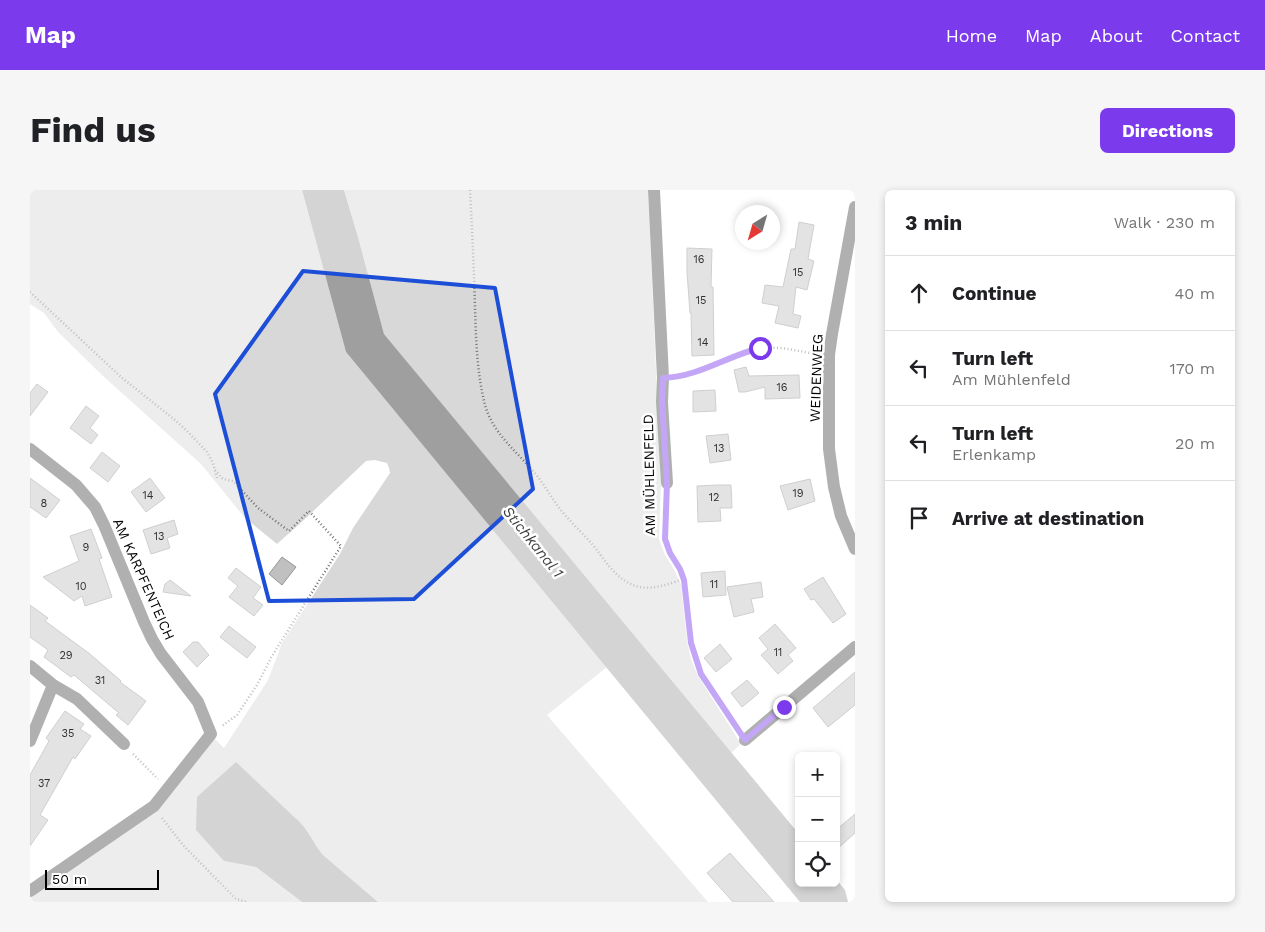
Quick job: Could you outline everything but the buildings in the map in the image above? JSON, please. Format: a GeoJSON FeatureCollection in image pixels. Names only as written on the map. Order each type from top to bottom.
{"type":"FeatureCollection","features":[{"type":"Feature","properties":{"kind":"street","name":"AM MÜHLENFELD"},"geometry":{"type":"LineString","coordinates":[[654,190],[667,483]]}},
{"type":"Feature","properties":{"kind":"street","name":"WEIDENWEG"},"geometry":{"type":"LineString","coordinates":[[855,207],[829,355],[829,449],[834,487],[841,516],[855,549]]}},
{"type":"Feature","properties":{"kind":"street","name":"AM KARPFENTEICH"},"geometry":{"type":"LineString","coordinates":[[30,449],[76,485],[96,507],[152,638],[161,654],[198,702],[211,734]]}},
{"type":"Feature","properties":{"kind":"street"},"geometry":{"type":"LineString","coordinates":[[745,740],[855,647]]}},
{"type":"Feature","properties":{"kind":"street"},"geometry":{"type":"LineString","coordinates":[[30,666],[53,685],[77,698],[124,744]]}},
{"type":"Feature","properties":{"kind":"street"},"geometry":{"type":"LineString","coordinates":[[30,741],[53,685]]}},
{"type":"Feature","properties":{"kind":"street"},"geometry":{"type":"LineString","coordinates":[[30,891],[154,806],[211,734]]}},
{"type":"Feature","properties":{"kind":"path"},"geometry":{"type":"LineString","coordinates":[[470,190],[477,344],[482,393],[489,418],[543,484],[565,515],[622,579],[643,588],[684,580]]}},
{"type":"Feature","properties":{"kind":"path"},"geometry":{"type":"LineString","coordinates":[[30,292],[120,377],[187,431],[206,452],[213,463],[217,478]]}},
{"type":"Feature","properties":{"kind":"path"},"geometry":{"type":"LineString","coordinates":[[663,378],[674,378],[694,373],[760,348],[829,355]]}},
{"type":"Feature","properties":{"kind":"path"},"geometry":{"type":"LineString","coordinates":[[211,734],[237,715],[341,546],[309,511],[289,531],[258,508],[233,482],[224,479],[215,470]]}},
{"type":"Feature","properties":{"kind":"path","name":"AM MÜHLENFELD"},"geometry":{"type":"LineString","coordinates":[[667,483],[665,539],[684,580],[691,643],[701,674],[745,740]]}},
{"type":"Feature","properties":{"kind":"path"},"geometry":{"type":"LineString","coordinates":[[124,744],[168,789]]}},
{"type":"Feature","properties":{"kind":"path"},"geometry":{"type":"LineString","coordinates":[[154,806],[183,845],[236,900],[247,902]]}},
{"type":"Feature","properties":{"kind":"highlighted area"},"geometry":{"type":"Polygon","coordinates":[[[303,271],[495,288],[533,489],[414,599],[269,601],[215,394],[303,271]]]}},
{"type":"Feature","properties":{"kind":"shaded area"},"geometry":{"type":"Polygon","coordinates":[[[30,190],[302,190],[346,352],[607,667],[547,715],[708,902],[378,902],[323,855],[302,825],[293,816],[224,861],[256,867],[302,902],[30,902],[30,897],[154,811],[213,737],[224,748],[268,680],[282,643],[340,554],[353,528],[390,473],[387,463],[375,460],[366,461],[277,544],[244,517],[201,464],[104,377],[58,332],[44,313],[30,304],[30,190]]]}},
{"type":"Feature","properties":{"kind":"shaded area"},"geometry":{"type":"Polygon","coordinates":[[[344,190],[648,190],[661,482],[659,539],[681,585],[687,641],[691,659],[698,676],[741,744],[731,753],[384,334],[344,190]]]}},
{"type":"Feature","properties":{"kind":"water","name":"Stichkanal 1"},"geometry":{"type":"Polygon","coordinates":[[[302,190],[344,190],[384,334],[795,829],[795,887],[840,887],[840,884],[845,890],[848,902],[800,902],[346,352],[302,190]]]}},
{"type":"Feature","properties":{"kind":"water"},"geometry":{"type":"Polygon","coordinates":[[[236,762],[302,825],[323,855],[378,902],[302,902],[256,867],[224,861],[196,830],[197,797],[236,762]]]}},
{"type":"Feature","properties":{"kind":"route"},"geometry":{"type":"LineString","coordinates":[[760,348],[694,373],[674,378],[663,378],[662,402],[667,483],[665,539],[684,580],[691,643],[701,674],[745,740],[784,707]]}}]}
